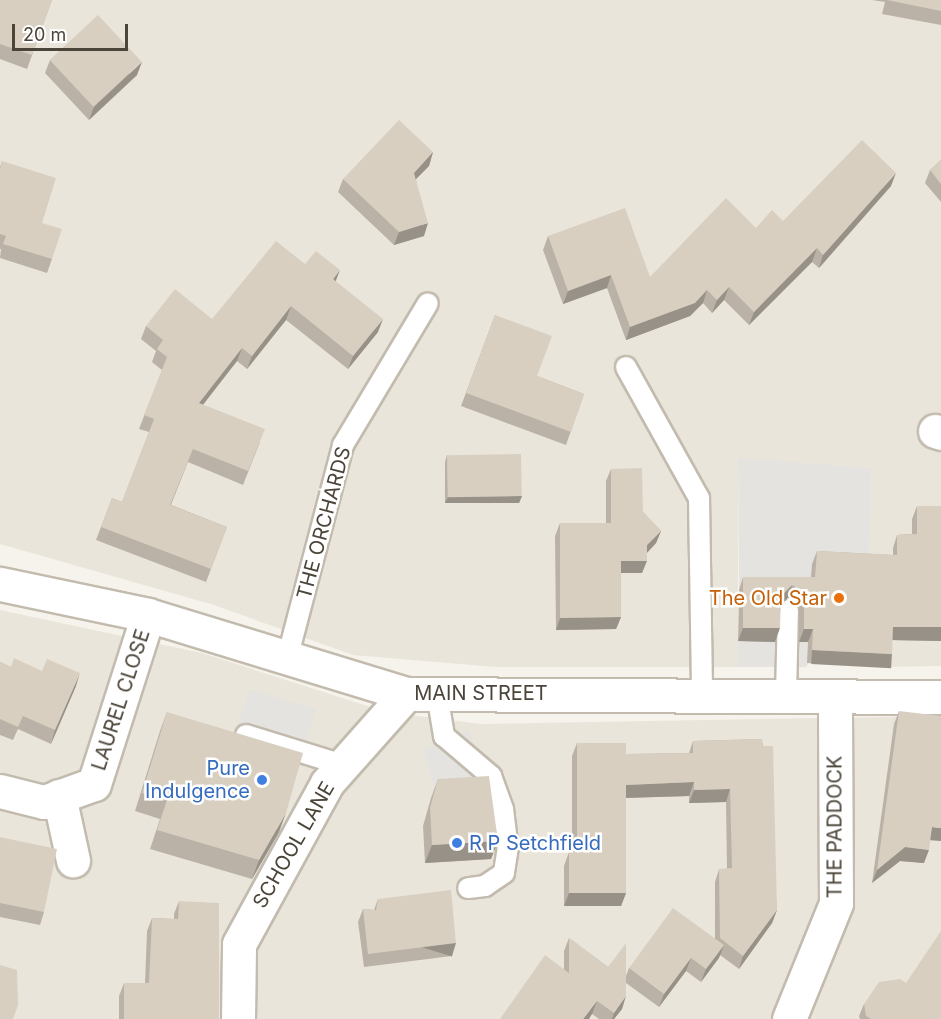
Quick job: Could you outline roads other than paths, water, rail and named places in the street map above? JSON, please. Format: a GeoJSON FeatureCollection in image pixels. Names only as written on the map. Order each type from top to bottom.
{"type":"FeatureCollection","features":[{"type":"Feature","properties":{"kind":"street","name":"MAIN STREET"},"geometry":{"type":"LineString","coordinates":[[0,584],[148,615],[422,694],[702,693],[835,698],[941,697]]}},
{"type":"Feature","properties":{"kind":"street","name":"LAUREL CLOSE"},"geometry":{"type":"LineString","coordinates":[[0,791],[45,802],[94,784],[148,615]]}},
{"type":"Feature","properties":{"kind":"street","name":"SCHOOL LANE"},"geometry":{"type":"LineString","coordinates":[[238,1019],[238,944],[327,783],[343,765],[422,694]]}},
{"type":"Feature","properties":{"kind":"street","name":"THE PADDOCK"},"geometry":{"type":"LineString","coordinates":[[789,1019],[836,903],[835,698]]}},
{"type":"Feature","properties":{"kind":"street"},"geometry":{"type":"LineString","coordinates":[[59,796],[74,860]]}},
{"type":"Feature","properties":{"kind":"lane","name":"THE ORCHARDS"},"geometry":{"type":"LineString","coordinates":[[288,655],[343,444],[428,303]]}},
{"type":"Feature","properties":{"kind":"lane"},"geometry":{"type":"LineString","coordinates":[[626,367],[699,498],[702,693]]}},
{"type":"Feature","properties":{"kind":"lane"},"geometry":{"type":"LineString","coordinates":[[786,696],[788,610]]}},
{"type":"Feature","properties":{"kind":"lane"},"geometry":{"type":"LineString","coordinates":[[422,694],[444,736],[491,776],[503,809],[508,847],[504,873],[485,886],[468,888]]}},
{"type":"Feature","properties":{"kind":"lane"},"geometry":{"type":"LineString","coordinates":[[246,735],[343,765]]}},
{"type":"Feature","properties":{"kind":"place","name":"The Old Star"},"geometry":{"type":"Point","coordinates":[839,598]}},
{"type":"Feature","properties":{"kind":"place","name":"Pure Indulgence"},"geometry":{"type":"Point","coordinates":[262,780]}},
{"type":"Feature","properties":{"kind":"place","name":"R P Setchfield"},"geometry":{"type":"Point","coordinates":[457,843]}}]}
